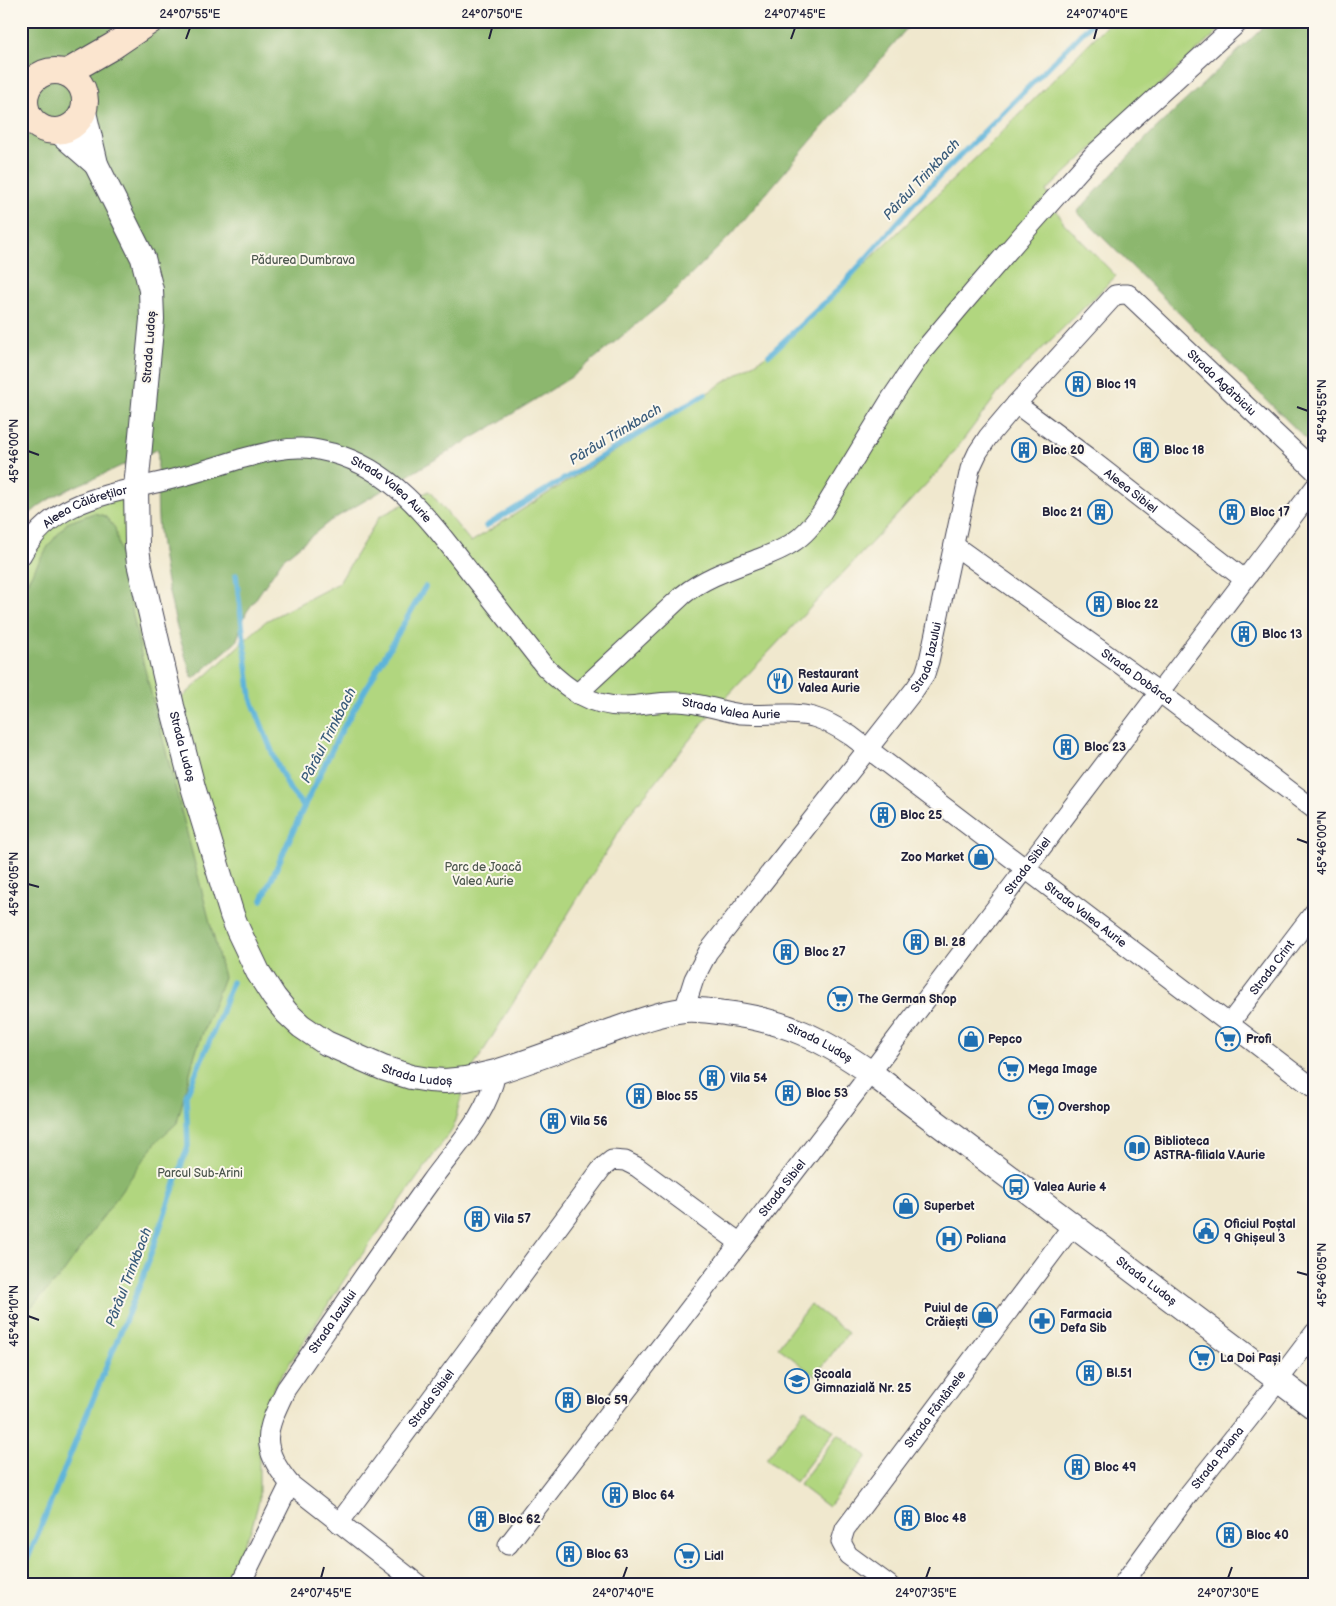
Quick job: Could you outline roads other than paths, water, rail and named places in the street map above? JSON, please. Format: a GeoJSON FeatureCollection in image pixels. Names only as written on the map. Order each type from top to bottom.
{"type":"FeatureCollection","features":[{"type":"Feature","properties":{"kind":"main road"},"geometry":{"type":"LineString","coordinates":[[66,72],[113,46],[150,21]]}},
{"type":"Feature","properties":{"kind":"main road"},"geometry":{"type":"LineString","coordinates":[[84,102],[80,83],[66,72],[50,71],[34,78],[29,85],[32,118],[74,126],[84,102],[113,46]]}},
{"type":"Feature","properties":{"kind":"street"},"geometry":{"type":"LineString","coordinates":[[577,694],[694,586],[792,544],[813,525],[918,358],[978,285],[1094,154],[1240,21]]}},
{"type":"Feature","properties":{"kind":"street","name":"Strada Ludoș"},"geometry":{"type":"LineString","coordinates":[[84,102],[96,164],[143,258],[151,290],[152,319],[136,488],[136,535],[139,563],[172,706],[232,915],[264,982],[287,1013],[301,1026],[333,1047],[376,1065],[411,1077],[429,1080],[466,1079],[496,1072],[639,1021],[684,1010],[715,1011],[741,1015],[775,1022],[792,1028],[819,1040],[871,1073],[1315,1408]]}},
{"type":"Feature","properties":{"kind":"street","name":"Strada Ludoș"},"geometry":{"type":"LineString","coordinates":[[32,118],[96,164]]}},
{"type":"Feature","properties":{"kind":"street","name":"Strada Iazului"},"geometry":{"type":"LineString","coordinates":[[684,1010],[694,979],[708,952],[925,674],[955,546],[970,469],[978,452],[1016,404],[1115,296],[1128,294]]}},
{"type":"Feature","properties":{"kind":"street","name":"Strada Agârbiciu"},"geometry":{"type":"LineString","coordinates":[[1128,294],[1315,471]]}},
{"type":"Feature","properties":{"kind":"street","name":"Aleea Sibiel"},"geometry":{"type":"LineString","coordinates":[[1016,404],[1244,579]]}},
{"type":"Feature","properties":{"kind":"street","name":"Strada Valea Aurie"},"geometry":{"type":"LineString","coordinates":[[136,488],[284,449],[309,448],[348,458],[368,467],[386,478],[410,499],[545,666],[556,678],[577,694],[599,704],[612,706],[677,702],[697,703],[739,714],[813,717],[834,725],[1315,1089]]}},
{"type":"Feature","properties":{"kind":"street","name":"Strada Sibiel"},"geometry":{"type":"LineString","coordinates":[[508,1544],[1026,870],[1315,487]]}},
{"type":"Feature","properties":{"kind":"street","name":"Aleea Călăreților"},"geometry":{"type":"LineString","coordinates":[[21,556],[33,537],[58,514],[82,502],[136,488]]}},
{"type":"Feature","properties":{"kind":"street","name":"Strada Dobârca"},"geometry":{"type":"LineString","coordinates":[[955,546],[1159,692],[1315,810]]}},
{"type":"Feature","properties":{"kind":"street","name":"Strada Crint"},"geometry":{"type":"LineString","coordinates":[[1228,1024],[1315,911]]}},
{"type":"Feature","properties":{"kind":"street","name":"Strada Iazului"},"geometry":{"type":"LineString","coordinates":[[419,1585],[290,1484],[274,1463],[268,1440],[272,1419],[286,1389],[430,1182],[483,1111],[491,1092],[496,1072]]}},
{"type":"Feature","properties":{"kind":"street","name":"Strada Sibiel"},"geometry":{"type":"LineString","coordinates":[[339,1523],[602,1168],[612,1160],[625,1161],[637,1167],[740,1243]]}},
{"type":"Feature","properties":{"kind":"street","name":"Strada Fântânele"},"geometry":{"type":"LineString","coordinates":[[890,1585],[848,1555],[841,1542],[844,1529],[1073,1225]]}},
{"type":"Feature","properties":{"kind":"street","name":"Strada Poiana"},"geometry":{"type":"LineString","coordinates":[[1122,1585],[1188,1495],[1315,1332]]}},
{"type":"Feature","properties":{"kind":"street"},"geometry":{"type":"LineString","coordinates":[[240,1585],[290,1484]]}},
{"type":"Feature","properties":{"kind":"waterway","name":"Pârâul Trinkbach"},"geometry":{"type":"LineString","coordinates":[[769,355],[838,290],[929,187],[1094,21]]}},
{"type":"Feature","properties":{"kind":"waterway","name":"Pârâul Trinkbach"},"geometry":{"type":"LineString","coordinates":[[486,526],[705,394]]}},
{"type":"Feature","properties":{"kind":"waterway"},"geometry":{"type":"LineString","coordinates":[[236,575],[251,698],[276,762],[290,790],[304,807]]}},
{"type":"Feature","properties":{"kind":"waterway","name":"Pârâul Trinkbach"},"geometry":{"type":"LineString","coordinates":[[262,900],[339,735],[425,587]]}},
{"type":"Feature","properties":{"kind":"waterway","name":"Pârâul Trinkbach"},"geometry":{"type":"LineString","coordinates":[[21,1575],[143,1277],[188,1146],[186,1096],[219,1019],[232,982]]}},
{"type":"Feature","properties":{"kind":"place","name":"Bloc 19"},"geometry":{"type":"Point","coordinates":[1078,384]}},
{"type":"Feature","properties":{"kind":"place","name":"Bloc 20"},"geometry":{"type":"Point","coordinates":[1024,450]}},
{"type":"Feature","properties":{"kind":"place","name":"Bloc 18"},"geometry":{"type":"Point","coordinates":[1146,450]}},
{"type":"Feature","properties":{"kind":"place","name":"Bloc 21"},"geometry":{"type":"Point","coordinates":[1100,512]}},
{"type":"Feature","properties":{"kind":"place","name":"Bloc 17"},"geometry":{"type":"Point","coordinates":[1232,512]}},
{"type":"Feature","properties":{"kind":"place","name":"Bloc 22"},"geometry":{"type":"Point","coordinates":[1099,604]}},
{"type":"Feature","properties":{"kind":"place","name":"Bloc 13"},"geometry":{"type":"Point","coordinates":[1244,634]}},
{"type":"Feature","properties":{"kind":"place","name":"Restaurant Valea Aurie"},"geometry":{"type":"Point","coordinates":[780,681]}},
{"type":"Feature","properties":{"kind":"place","name":"Bloc 23"},"geometry":{"type":"Point","coordinates":[1066,747]}},
{"type":"Feature","properties":{"kind":"place","name":"Bloc 25"},"geometry":{"type":"Point","coordinates":[883,815]}},
{"type":"Feature","properties":{"kind":"place","name":"Zoo Market"},"geometry":{"type":"Point","coordinates":[981,857]}},
{"type":"Feature","properties":{"kind":"place","name":"Bl. 28"},"geometry":{"type":"Point","coordinates":[916,942]}},
{"type":"Feature","properties":{"kind":"place","name":"Bloc 27"},"geometry":{"type":"Point","coordinates":[786,952]}},
{"type":"Feature","properties":{"kind":"place","name":"The German Shop"},"geometry":{"type":"Point","coordinates":[840,999]}},
{"type":"Feature","properties":{"kind":"place","name":"Pepco"},"geometry":{"type":"Point","coordinates":[971,1039]}},
{"type":"Feature","properties":{"kind":"place","name":"Profi"},"geometry":{"type":"Point","coordinates":[1228,1039]}},
{"type":"Feature","properties":{"kind":"place","name":"Mega Image"},"geometry":{"type":"Point","coordinates":[1011,1069]}},
{"type":"Feature","properties":{"kind":"place","name":"Vila 54"},"geometry":{"type":"Point","coordinates":[712,1078]}},
{"type":"Feature","properties":{"kind":"place","name":"Bloc 53"},"geometry":{"type":"Point","coordinates":[788,1093]}},
{"type":"Feature","properties":{"kind":"place","name":"Bloc 55"},"geometry":{"type":"Point","coordinates":[639,1096]}},
{"type":"Feature","properties":{"kind":"place","name":"Overshop"},"geometry":{"type":"Point","coordinates":[1041,1107]}},
{"type":"Feature","properties":{"kind":"place","name":"Vila 56"},"geometry":{"type":"Point","coordinates":[553,1121]}},
{"type":"Feature","properties":{"kind":"place","name":"Biblioteca ASTRA-filiala V.Aurie"},"geometry":{"type":"Point","coordinates":[1137,1148]}},
{"type":"Feature","properties":{"kind":"place","name":"Valea Aurie 4"},"geometry":{"type":"Point","coordinates":[1016,1187]}},
{"type":"Feature","properties":{"kind":"place","name":"Superbet"},"geometry":{"type":"Point","coordinates":[906,1206]}},
{"type":"Feature","properties":{"kind":"place","name":"Vila 57"},"geometry":{"type":"Point","coordinates":[477,1219]}},
{"type":"Feature","properties":{"kind":"place","name":"Oficiul Poștal 9 Ghișeul 3"},"geometry":{"type":"Point","coordinates":[1206,1231]}},
{"type":"Feature","properties":{"kind":"place","name":"Poliana"},"geometry":{"type":"Point","coordinates":[949,1239]}},
{"type":"Feature","properties":{"kind":"place","name":"Puiul de Crăiești"},"geometry":{"type":"Point","coordinates":[985,1315]}},
{"type":"Feature","properties":{"kind":"place","name":"Farmacia Defa Sib"},"geometry":{"type":"Point","coordinates":[1042,1321]}},
{"type":"Feature","properties":{"kind":"place","name":"La Doi Pași"},"geometry":{"type":"Point","coordinates":[1202,1358]}},
{"type":"Feature","properties":{"kind":"place","name":"Bl.51"},"geometry":{"type":"Point","coordinates":[1089,1373]}},
{"type":"Feature","properties":{"kind":"place","name":"Școala Gimnazială Nr. 25"},"geometry":{"type":"Point","coordinates":[797,1381]}},
{"type":"Feature","properties":{"kind":"place","name":"Bloc 59"},"geometry":{"type":"Point","coordinates":[568,1400]}},
{"type":"Feature","properties":{"kind":"place","name":"Bloc 49"},"geometry":{"type":"Point","coordinates":[1077,1467]}},
{"type":"Feature","properties":{"kind":"place","name":"Bloc 64"},"geometry":{"type":"Point","coordinates":[615,1495]}},
{"type":"Feature","properties":{"kind":"place","name":"Bloc 48"},"geometry":{"type":"Point","coordinates":[907,1518]}},
{"type":"Feature","properties":{"kind":"place","name":"Bloc 62"},"geometry":{"type":"Point","coordinates":[481,1519]}},
{"type":"Feature","properties":{"kind":"place","name":"Bloc 40"},"geometry":{"type":"Point","coordinates":[1229,1535]}},
{"type":"Feature","properties":{"kind":"place","name":"Bloc 63"},"geometry":{"type":"Point","coordinates":[569,1554]}},
{"type":"Feature","properties":{"kind":"place","name":"Lidl"},"geometry":{"type":"Point","coordinates":[687,1556]}},
{"type":"Feature","properties":{"kind":"park label","name":"Pădurea Dumbrava"},"geometry":{"type":"Point","coordinates":[303,260]}},
{"type":"Feature","properties":{"kind":"park label","name":"Parc de Joacă Valea Aurie"},"geometry":{"type":"Point","coordinates":[483,874]}},
{"type":"Feature","properties":{"kind":"park label","name":"Parcul Sub-Arini"},"geometry":{"type":"Point","coordinates":[200,1173]}}]}
